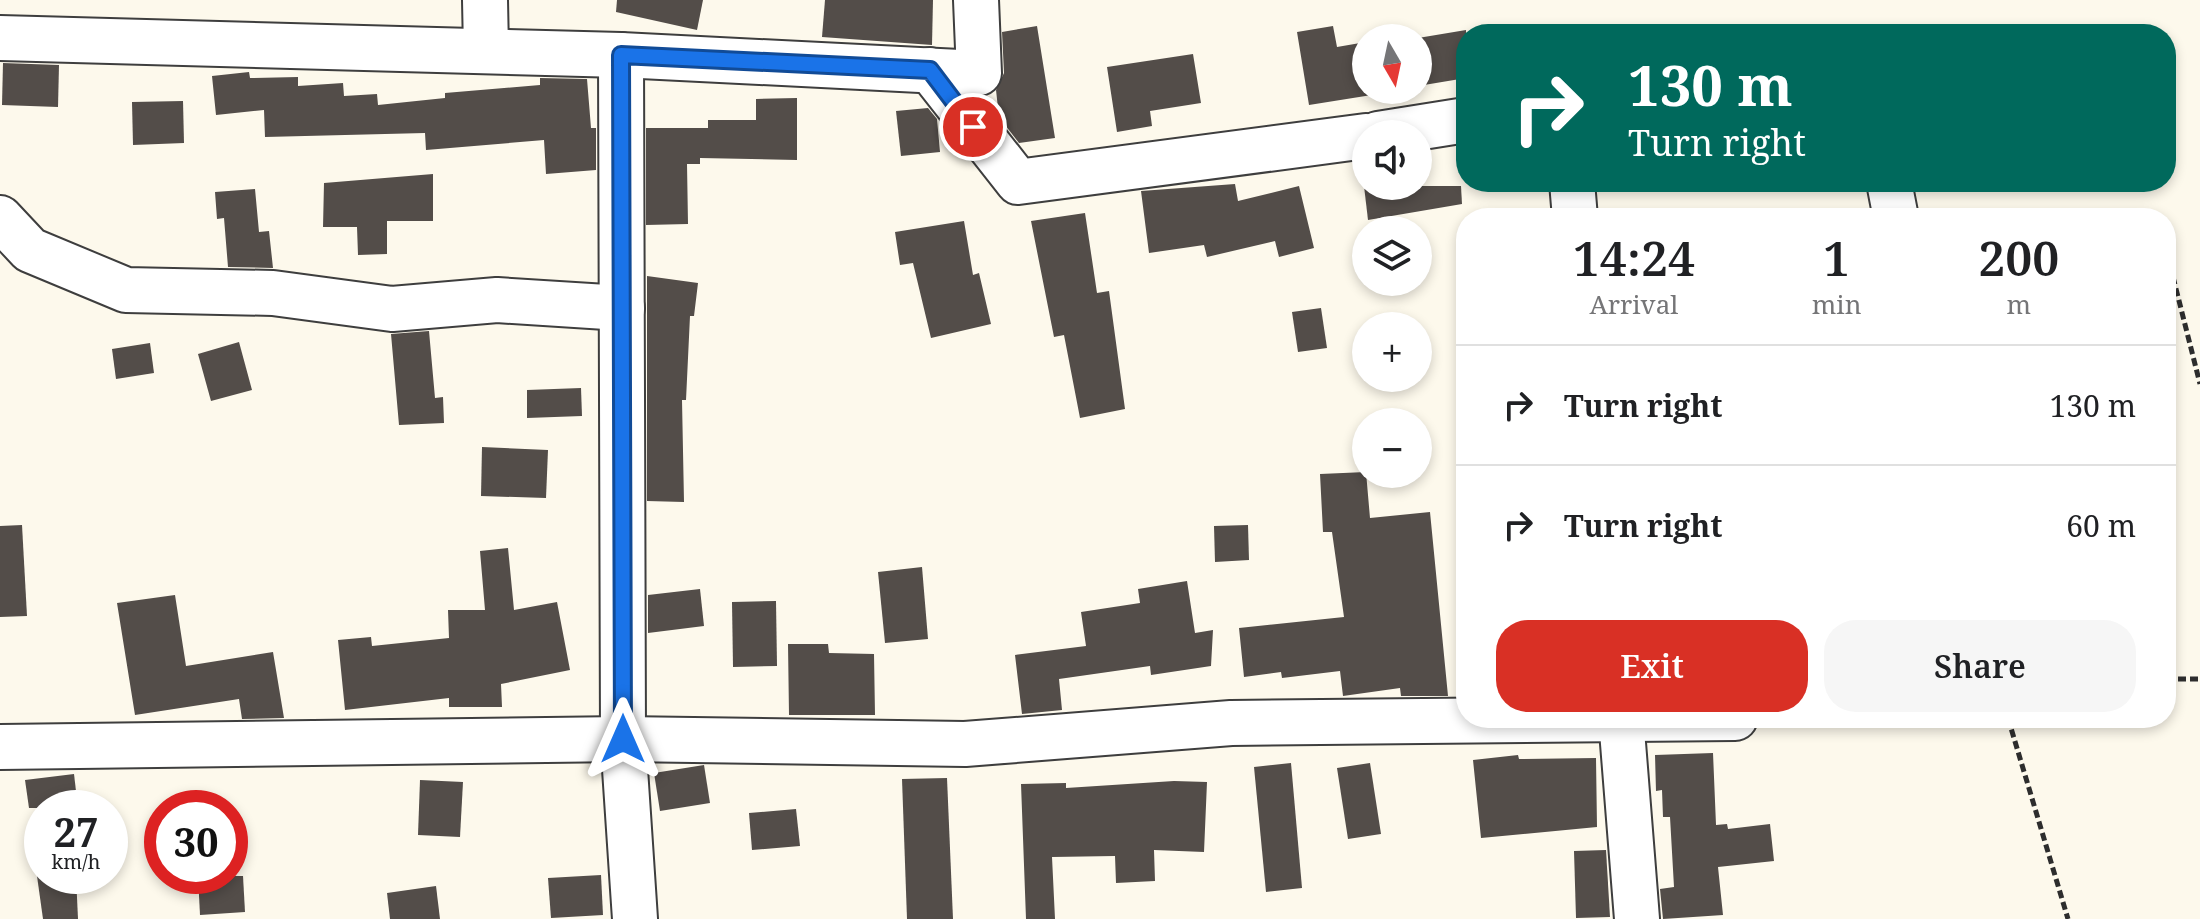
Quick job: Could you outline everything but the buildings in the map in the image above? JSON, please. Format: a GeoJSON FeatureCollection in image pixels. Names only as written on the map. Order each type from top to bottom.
{"type":"FeatureCollection","features":[{"type":"Feature","properties":{"kind":"street"},"geometry":{"type":"LineString","coordinates":[[485,0],[486,50]]}},
{"type":"Feature","properties":{"kind":"street"},"geometry":{"type":"LineString","coordinates":[[0,38],[486,50],[979,73],[976,0]]}},
{"type":"Feature","properties":{"kind":"street"},"geometry":{"type":"LineString","coordinates":[[621,55],[623,739],[635,919]]}},
{"type":"Feature","properties":{"kind":"street"},"geometry":{"type":"LineString","coordinates":[[930,70],[1018,182],[1352,138]]}},
{"type":"Feature","properties":{"kind":"street"},"geometry":{"type":"LineString","coordinates":[[1432,125],[1456,122]]}},
{"type":"Feature","properties":{"kind":"street"},"geometry":{"type":"LineString","coordinates":[[0,218],[30,250],[126,290],[273,293],[392,309],[497,300],[622,308]]}},
{"type":"Feature","properties":{"kind":"street"},"geometry":{"type":"LineString","coordinates":[[0,747],[623,739],[965,744],[1231,723],[1456,721]]}},
{"type":"Feature","properties":{"kind":"street"},"geometry":{"type":"LineString","coordinates":[[1622,728],[1637,919]]}},
{"type":"Feature","properties":{"kind":"path"},"geometry":{"type":"LineString","coordinates":[[2176,289],[2200,384]]}},
{"type":"Feature","properties":{"kind":"path"},"geometry":{"type":"LineString","coordinates":[[2176,679],[2200,679]]}},
{"type":"Feature","properties":{"kind":"path"},"geometry":{"type":"LineString","coordinates":[[2011,728],[2068,919]]}},
{"type":"Feature","properties":{"kind":"route"},"geometry":{"type":"LineString","coordinates":[[623,739],[621,55],[930,70],[973,127]]}}]}
